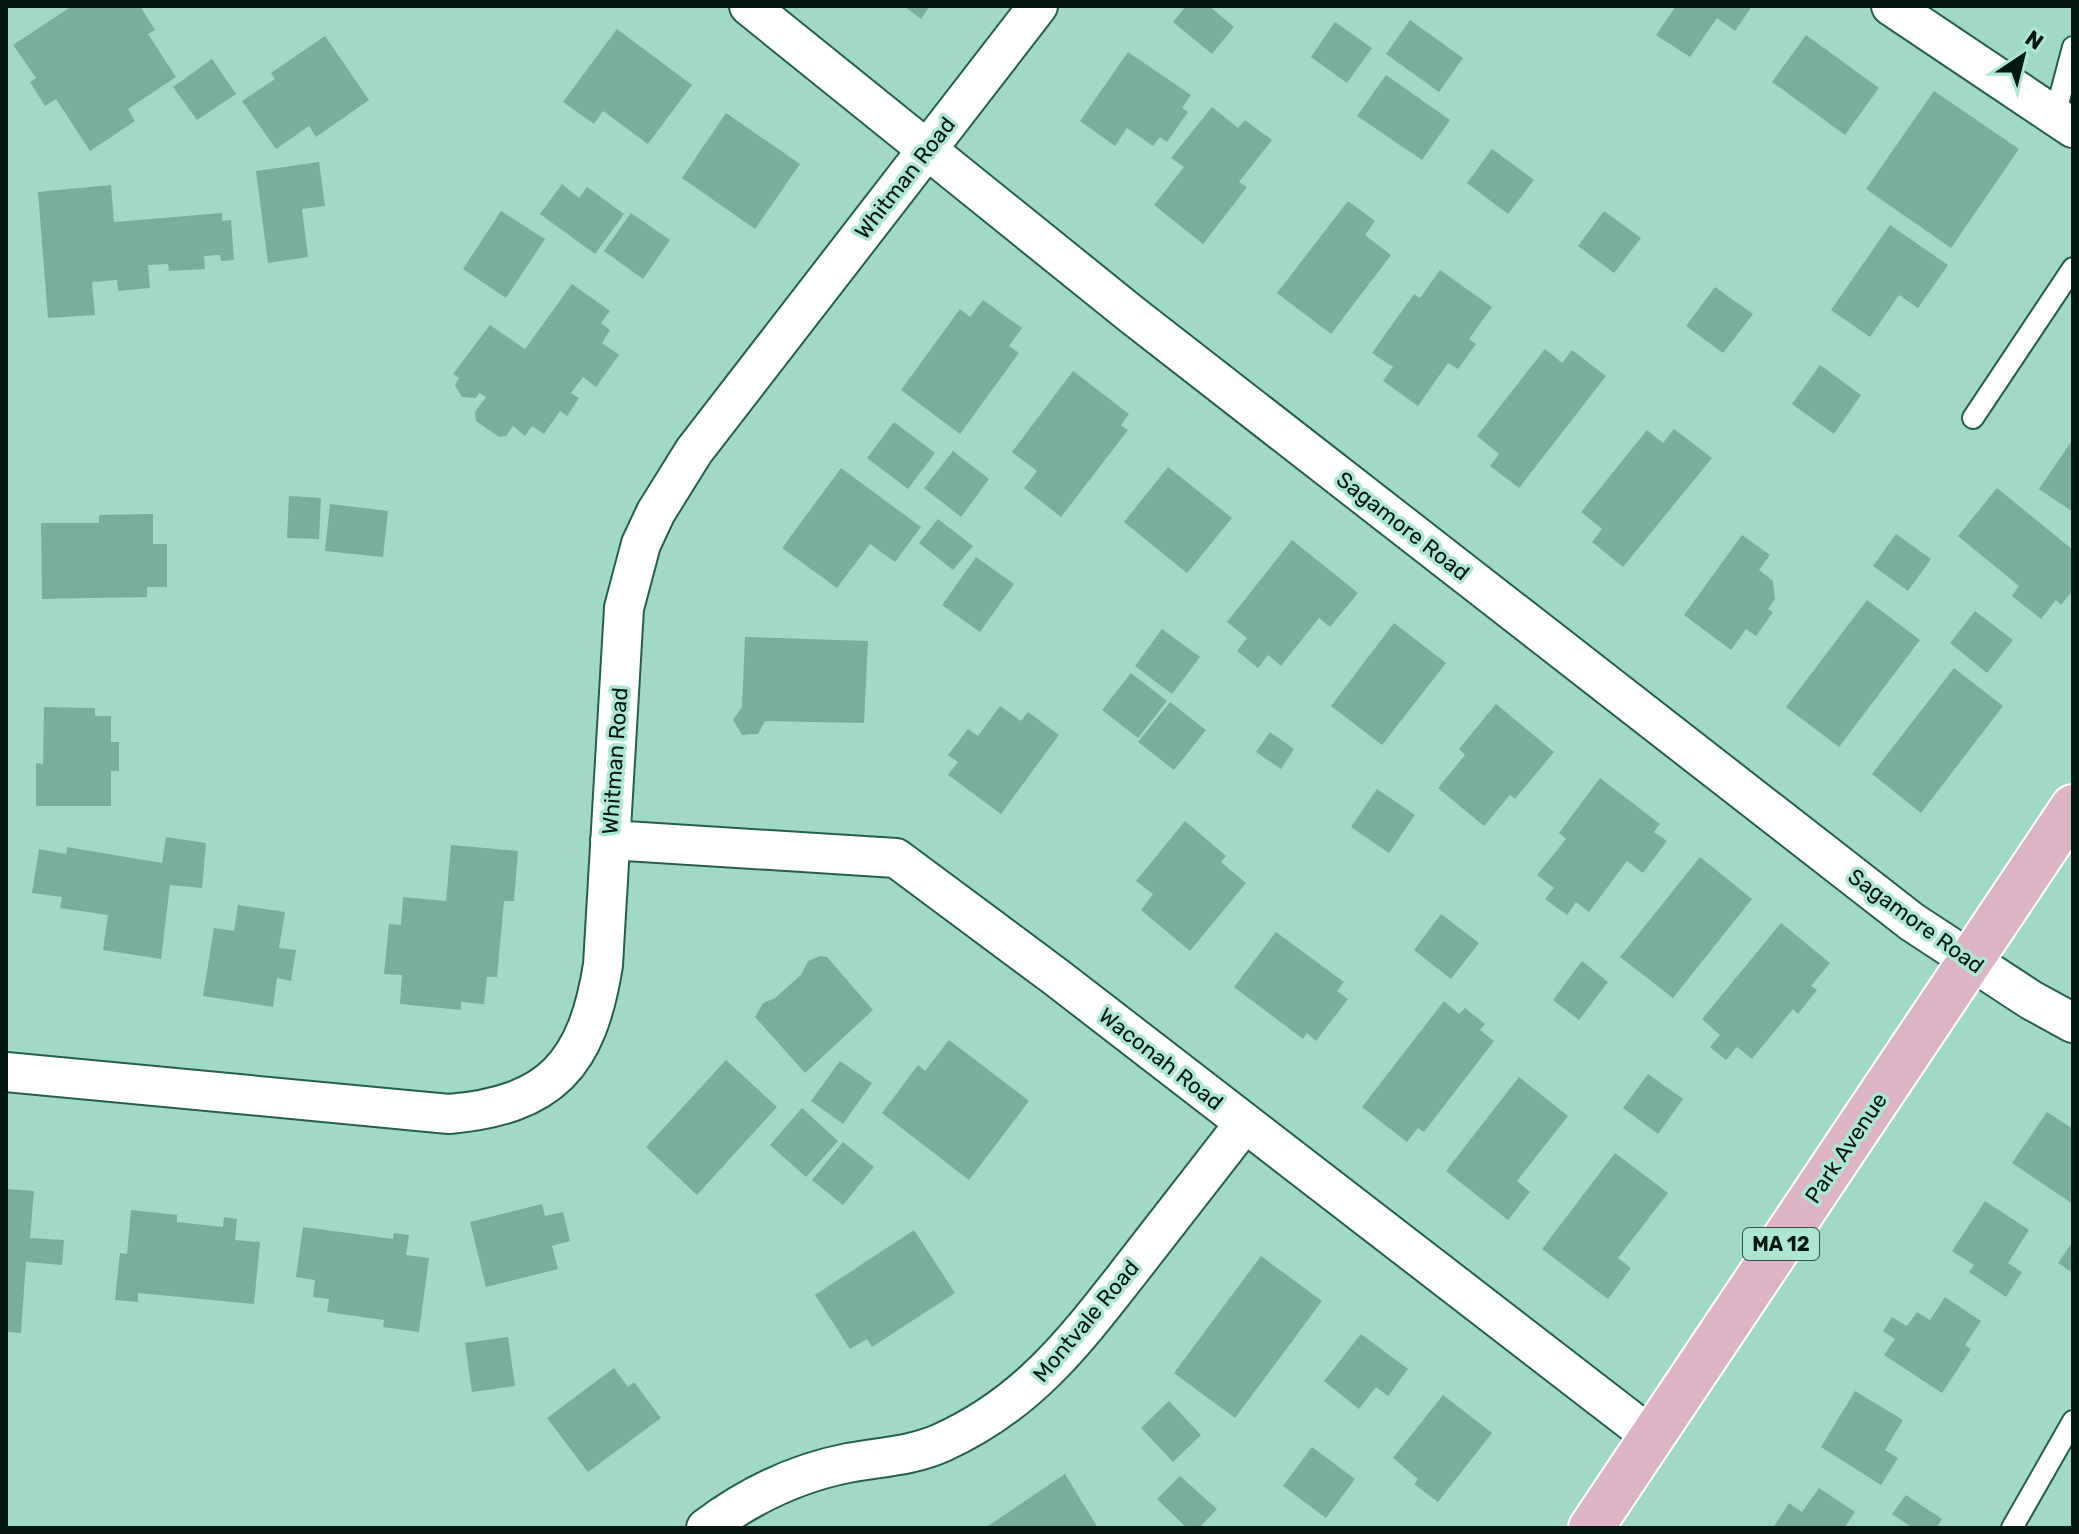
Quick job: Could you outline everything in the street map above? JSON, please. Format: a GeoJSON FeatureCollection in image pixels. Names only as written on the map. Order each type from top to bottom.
{"type":"FeatureCollection","features":[{"type":"Feature","properties":{"kind":"main road","name":"Park Avenue"},"geometry":{"type":"LineString","coordinates":[[1591,1528],[2073,807]]}},
{"type":"Feature","properties":{"kind":"street","name":"Sagamore Road"},"geometry":{"type":"LineString","coordinates":[[749,6],[929,148],[1131,314],[1912,922],[2073,1023]]}},
{"type":"Feature","properties":{"kind":"street","name":"Whitman Road"},"geometry":{"type":"LineString","coordinates":[[6,1072],[449,1114],[513,1104],[535,1092],[562,1068],[582,1039],[592,1016],[603,965],[624,608],[641,544],[656,512],[694,451],[1038,6]]}},
{"type":"Feature","properties":{"kind":"street"},"geometry":{"type":"LineString","coordinates":[[1891,6],[2064,121]]}},
{"type":"Feature","properties":{"kind":"street","name":"Waconah Road"},"geometry":{"type":"LineString","coordinates":[[610,840],[896,858],[1056,977],[1652,1437]]}},
{"type":"Feature","properties":{"kind":"street","name":"Montvale Road"},"geometry":{"type":"LineString","coordinates":[[706,1528],[748,1499],[791,1480],[837,1466],[896,1456],[940,1443],[1018,1397],[1057,1361],[1244,1124]]}},
{"type":"Feature","properties":{"kind":"lane"},"geometry":{"type":"LineString","coordinates":[[2064,121],[2073,47]]}},
{"type":"Feature","properties":{"kind":"lane"},"geometry":{"type":"LineString","coordinates":[[1973,418],[2073,268]]}},
{"type":"Feature","properties":{"kind":"lane"},"geometry":{"type":"LineString","coordinates":[[2012,1528],[2073,1421]]}},
{"type":"Feature","properties":{"kind":"building"},"geometry":{"type":"Polygon","coordinates":[[[72,6],[140,6],[155,30],[148,34],[176,77],[128,109],[135,121],[90,151],[56,99],[45,106],[30,82],[36,78],[13,45],[72,6]]]}},
{"type":"Feature","properties":{"kind":"building"},"geometry":{"type":"Polygon","coordinates":[[[904,6],[930,6],[921,19],[904,6]]]}},
{"type":"Feature","properties":{"kind":"building"},"geometry":{"type":"Polygon","coordinates":[[[1186,6],[1209,6],[1234,27],[1212,54],[1173,22],[1186,6]]]}},
{"type":"Feature","properties":{"kind":"building"},"geometry":{"type":"Polygon","coordinates":[[[1676,6],[1752,6],[1735,31],[1717,18],[1690,57],[1656,35],[1676,6]]]}},
{"type":"Feature","properties":{"kind":"building"},"geometry":{"type":"Polygon","coordinates":[[[1410,20],[1463,58],[1439,92],[1386,54],[1410,20]]]}},
{"type":"Feature","properties":{"kind":"building"},"geometry":{"type":"Polygon","coordinates":[[[1335,22],[1372,48],[1347,83],[1311,57],[1335,22]]]}},
{"type":"Feature","properties":{"kind":"building"},"geometry":{"type":"Polygon","coordinates":[[[617,29],[692,85],[648,144],[603,111],[594,124],[563,102],[617,29]]]}},
{"type":"Feature","properties":{"kind":"building"},"geometry":{"type":"Polygon","coordinates":[[[1806,35],[1879,88],[1845,135],[1772,82],[1806,35]]]}},
{"type":"Feature","properties":{"kind":"building"},"geometry":{"type":"Polygon","coordinates":[[[325,36],[369,100],[316,137],[309,126],[276,149],[242,101],[275,79],[271,73],[325,36]]]}},
{"type":"Feature","properties":{"kind":"building"},"geometry":{"type":"Polygon","coordinates":[[[1128,52],[1191,95],[1182,108],[1188,112],[1167,142],[1160,137],[1153,146],[1127,128],[1115,146],[1080,121],[1128,52]]]}},
{"type":"Feature","properties":{"kind":"building"},"geometry":{"type":"Polygon","coordinates":[[[212,59],[236,94],[197,120],[173,87],[212,59]]]}},
{"type":"Feature","properties":{"kind":"building"},"geometry":{"type":"Polygon","coordinates":[[[1386,75],[1450,120],[1422,160],[1357,116],[1386,75]]]}},
{"type":"Feature","properties":{"kind":"building"},"geometry":{"type":"Polygon","coordinates":[[[1934,91],[2019,149],[1951,248],[1866,189],[1934,91]]]}},
{"type":"Feature","properties":{"kind":"building"},"geometry":{"type":"Polygon","coordinates":[[[1212,107],[1238,128],[1245,120],[1272,140],[1239,182],[1247,187],[1203,244],[1154,205],[1184,167],[1171,158],[1212,107]]]}},
{"type":"Feature","properties":{"kind":"building"},"geometry":{"type":"Polygon","coordinates":[[[726,113],[800,164],[755,229],[682,178],[726,113]]]}},
{"type":"Feature","properties":{"kind":"building"},"geometry":{"type":"Polygon","coordinates":[[[1492,149],[1534,180],[1508,214],[1467,183],[1492,149]]]}},
{"type":"Feature","properties":{"kind":"building"},"geometry":{"type":"Polygon","coordinates":[[[319,162],[325,206],[302,209],[308,257],[268,263],[256,171],[319,162]]]}},
{"type":"Feature","properties":{"kind":"building"},"geometry":{"type":"Polygon","coordinates":[[[562,184],[579,198],[587,187],[624,214],[595,254],[540,214],[562,184]]]}},
{"type":"Feature","properties":{"kind":"building"},"geometry":{"type":"Polygon","coordinates":[[[111,185],[114,222],[222,213],[222,221],[231,220],[234,260],[221,261],[220,255],[204,256],[205,269],[169,271],[168,264],[148,265],[150,288],[118,291],[117,280],[92,282],[95,315],[48,318],[38,192],[111,185]]]}},
{"type":"Feature","properties":{"kind":"building"},"geometry":{"type":"Polygon","coordinates":[[[1348,201],[1375,221],[1365,235],[1391,255],[1331,334],[1277,293],[1348,201]]]}},
{"type":"Feature","properties":{"kind":"building"},"geometry":{"type":"Polygon","coordinates":[[[501,211],[545,239],[506,298],[463,269],[501,211]]]}},
{"type":"Feature","properties":{"kind":"building"},"geometry":{"type":"Polygon","coordinates":[[[1604,211],[1641,238],[1614,273],[1578,246],[1604,211]]]}},
{"type":"Feature","properties":{"kind":"building"},"geometry":{"type":"Polygon","coordinates":[[[631,213],[670,240],[643,279],[604,251],[631,213]]]}},
{"type":"Feature","properties":{"kind":"building"},"geometry":{"type":"Polygon","coordinates":[[[1890,225],[1948,265],[1918,308],[1899,295],[1870,337],[1831,310],[1890,225]]]}},
{"type":"Feature","properties":{"kind":"building"},"geometry":{"type":"Polygon","coordinates":[[[1440,270],[1492,307],[1469,339],[1476,344],[1458,369],[1448,363],[1418,406],[1383,381],[1393,367],[1372,353],[1414,294],[1420,298],[1440,270]]]}},
{"type":"Feature","properties":{"kind":"building"},"geometry":{"type":"Polygon","coordinates":[[[572,284],[610,311],[601,323],[610,330],[602,343],[619,355],[596,387],[583,377],[571,393],[579,398],[567,416],[560,411],[544,434],[532,426],[525,436],[513,426],[506,436],[499,437],[476,421],[475,412],[486,397],[479,393],[476,398],[462,397],[455,385],[459,378],[453,374],[490,325],[525,349],[572,284]]]}},
{"type":"Feature","properties":{"kind":"building"},"geometry":{"type":"Polygon","coordinates":[[[1715,287],[1753,314],[1723,353],[1686,326],[1715,287]]]}},
{"type":"Feature","properties":{"kind":"building"},"geometry":{"type":"Polygon","coordinates":[[[983,300],[1022,328],[1009,346],[1019,353],[960,434],[901,390],[960,309],[970,317],[983,300]]]}},
{"type":"Feature","properties":{"kind":"building"},"geometry":{"type":"Polygon","coordinates":[[[1545,349],[1562,363],[1572,350],[1606,376],[1519,488],[1490,466],[1499,454],[1477,436],[1545,349]]]}},
{"type":"Feature","properties":{"kind":"building"},"geometry":{"type":"Polygon","coordinates":[[[1820,365],[1861,395],[1834,434],[1792,404],[1820,365]]]}},
{"type":"Feature","properties":{"kind":"building"},"geometry":{"type":"Polygon","coordinates":[[[1073,371],[1129,414],[1121,425],[1128,430],[1061,517],[1024,488],[1037,471],[1012,452],[1073,371]]]}},
{"type":"Feature","properties":{"kind":"building"},"geometry":{"type":"Polygon","coordinates":[[[894,422],[935,453],[908,489],[867,458],[894,422]]]}},
{"type":"Feature","properties":{"kind":"building"},"geometry":{"type":"Polygon","coordinates":[[[1674,429],[1712,458],[1623,567],[1592,542],[1602,529],[1581,512],[1647,430],[1663,443],[1674,429]]]}},
{"type":"Feature","properties":{"kind":"building"},"geometry":{"type":"Polygon","coordinates":[[[2073,439],[2073,512],[2039,489],[2073,439]]]}},
{"type":"Feature","properties":{"kind":"building"},"geometry":{"type":"Polygon","coordinates":[[[953,451],[989,479],[961,517],[924,488],[953,451]]]}},
{"type":"Feature","properties":{"kind":"building"},"geometry":{"type":"Polygon","coordinates":[[[1168,467],[1232,518],[1187,573],[1124,522],[1168,467]]]}},
{"type":"Feature","properties":{"kind":"building"},"geometry":{"type":"Polygon","coordinates":[[[841,468],[921,527],[895,562],[870,544],[837,588],[782,548],[841,468]]]}},
{"type":"Feature","properties":{"kind":"building"},"geometry":{"type":"Polygon","coordinates":[[[1997,488],[2073,550],[2073,590],[2061,605],[2056,600],[2041,619],[2012,596],[2019,586],[1958,536],[1997,488]]]}},
{"type":"Feature","properties":{"kind":"building"},"geometry":{"type":"Polygon","coordinates":[[[289,496],[321,498],[319,539],[287,538],[289,496]]]}},
{"type":"Feature","properties":{"kind":"building"},"geometry":{"type":"Polygon","coordinates":[[[330,504],[388,511],[383,557],[325,551],[330,504]]]}},
{"type":"Feature","properties":{"kind":"building"},"geometry":{"type":"Polygon","coordinates":[[[153,514],[153,544],[167,544],[167,587],[147,587],[147,597],[42,599],[41,523],[99,523],[99,515],[153,514]]]}},
{"type":"Feature","properties":{"kind":"building"},"geometry":{"type":"Polygon","coordinates":[[[938,519],[973,546],[953,570],[919,543],[938,519]]]}},
{"type":"Feature","properties":{"kind":"building"},"geometry":{"type":"Polygon","coordinates":[[[1896,534],[1931,559],[1908,591],[1873,566],[1896,534]]]}},
{"type":"Feature","properties":{"kind":"building"},"geometry":{"type":"Polygon","coordinates":[[[1742,535],[1770,555],[1759,570],[1773,581],[1775,599],[1768,609],[1773,612],[1756,636],[1746,629],[1731,650],[1684,615],[1742,535]]]}},
{"type":"Feature","properties":{"kind":"building"},"geometry":{"type":"Polygon","coordinates":[[[1292,540],[1358,593],[1330,627],[1319,618],[1281,666],[1268,655],[1258,668],[1237,651],[1247,638],[1227,622],[1292,540]]]}},
{"type":"Feature","properties":{"kind":"building"},"geometry":{"type":"Polygon","coordinates":[[[976,557],[1014,584],[980,632],[942,605],[976,557]]]}},
{"type":"Feature","properties":{"kind":"building"},"geometry":{"type":"Polygon","coordinates":[[[1867,600],[1920,640],[1839,747],[1786,707],[1867,600]]]}},
{"type":"Feature","properties":{"kind":"building"},"geometry":{"type":"Polygon","coordinates":[[[1975,611],[2013,640],[1987,673],[1950,643],[1975,611]]]}},
{"type":"Feature","properties":{"kind":"building"},"geometry":{"type":"Polygon","coordinates":[[[1394,623],[1446,663],[1382,745],[1331,706],[1394,623]]]}},
{"type":"Feature","properties":{"kind":"building"},"geometry":{"type":"Polygon","coordinates":[[[1162,629],[1200,657],[1172,694],[1135,666],[1162,629]]]}},
{"type":"Feature","properties":{"kind":"building"},"geometry":{"type":"Polygon","coordinates":[[[745,637],[868,641],[864,723],[765,721],[758,734],[742,735],[733,720],[742,707],[745,637]]]}},
{"type":"Feature","properties":{"kind":"building"},"geometry":{"type":"Polygon","coordinates":[[[1954,668],[2003,706],[1921,813],[1872,774],[1954,668]]]}},
{"type":"Feature","properties":{"kind":"building"},"geometry":{"type":"Polygon","coordinates":[[[1131,673],[1167,701],[1138,738],[1102,710],[1131,673]]]}},
{"type":"Feature","properties":{"kind":"building"},"geometry":{"type":"Polygon","coordinates":[[[1170,702],[1206,730],[1174,770],[1138,742],[1170,702]]]}},
{"type":"Feature","properties":{"kind":"building"},"geometry":{"type":"Polygon","coordinates":[[[1496,704],[1554,752],[1515,799],[1510,795],[1484,826],[1438,788],[1465,755],[1459,749],[1496,704]]]}},
{"type":"Feature","properties":{"kind":"building"},"geometry":{"type":"Polygon","coordinates":[[[1000,706],[1021,721],[1028,712],[1059,735],[1001,814],[948,775],[958,762],[948,755],[968,729],[978,736],[1000,706]]]}},
{"type":"Feature","properties":{"kind":"building"},"geometry":{"type":"Polygon","coordinates":[[[44,707],[95,708],[95,716],[111,716],[111,742],[119,742],[119,771],[111,771],[111,806],[36,806],[36,763],[43,764],[44,707]]]}},
{"type":"Feature","properties":{"kind":"building"},"geometry":{"type":"Polygon","coordinates":[[[1270,732],[1294,749],[1281,769],[1256,752],[1270,732]]]}},
{"type":"Feature","properties":{"kind":"building"},"geometry":{"type":"Polygon","coordinates":[[[1600,778],[1660,824],[1654,832],[1667,841],[1643,873],[1627,861],[1589,912],[1576,902],[1567,915],[1545,899],[1554,888],[1537,875],[1566,839],[1559,833],[1600,778]]]}},
{"type":"Feature","properties":{"kind":"building"},"geometry":{"type":"Polygon","coordinates":[[[1377,789],[1415,815],[1389,853],[1351,827],[1377,789]]]}},
{"type":"Feature","properties":{"kind":"building"},"geometry":{"type":"Polygon","coordinates":[[[1185,821],[1226,856],[1221,862],[1246,883],[1190,951],[1141,910],[1153,894],[1136,881],[1185,821]]]}},
{"type":"Feature","properties":{"kind":"building"},"geometry":{"type":"Polygon","coordinates":[[[166,837],[206,843],[202,888],[170,885],[161,959],[103,950],[108,915],[60,908],[62,897],[32,893],[39,849],[66,854],[67,847],[162,863],[166,837]]]}},
{"type":"Feature","properties":{"kind":"building"},"geometry":{"type":"Polygon","coordinates":[[[451,845],[518,851],[514,901],[504,901],[497,977],[487,977],[484,1004],[461,1002],[461,1010],[400,1004],[402,975],[384,974],[389,924],[401,925],[403,897],[446,901],[451,845]]]}},
{"type":"Feature","properties":{"kind":"building"},"geometry":{"type":"Polygon","coordinates":[[[1700,857],[1752,899],[1673,998],[1620,957],[1700,857]]]}},
{"type":"Feature","properties":{"kind":"building"},"geometry":{"type":"Polygon","coordinates":[[[238,905],[285,912],[279,948],[296,950],[291,981],[277,978],[273,1007],[203,996],[214,928],[234,931],[238,905]]]}},
{"type":"Feature","properties":{"kind":"building"},"geometry":{"type":"Polygon","coordinates":[[[1441,914],[1479,943],[1451,979],[1414,950],[1441,914]]]}},
{"type":"Feature","properties":{"kind":"building"},"geometry":{"type":"Polygon","coordinates":[[[1781,923],[1830,963],[1811,986],[1817,990],[1798,1014],[1793,1009],[1752,1059],[1737,1047],[1726,1060],[1710,1047],[1720,1035],[1702,1019],[1781,923]]]}},
{"type":"Feature","properties":{"kind":"building"},"geometry":{"type":"Polygon","coordinates":[[[1276,932],[1344,982],[1337,991],[1348,999],[1316,1041],[1307,1033],[1303,1039],[1234,987],[1276,932]]]}},
{"type":"Feature","properties":{"kind":"building"},"geometry":{"type":"Polygon","coordinates":[[[820,956],[827,957],[873,1010],[805,1073],[755,1017],[763,1003],[775,998],[801,975],[808,961],[820,956]]]}},
{"type":"Feature","properties":{"kind":"building"},"geometry":{"type":"Polygon","coordinates":[[[1582,961],[1608,982],[1579,1020],[1553,1000],[1582,961]]]}},
{"type":"Feature","properties":{"kind":"building"},"geometry":{"type":"Polygon","coordinates":[[[1444,1001],[1459,1014],[1465,1008],[1485,1024],[1480,1030],[1494,1041],[1424,1132],[1418,1128],[1407,1142],[1362,1107],[1444,1001]]]}},
{"type":"Feature","properties":{"kind":"building"},"geometry":{"type":"Polygon","coordinates":[[[949,1040],[1029,1101],[969,1180],[882,1113],[918,1065],[925,1071],[949,1040]]]}},
{"type":"Feature","properties":{"kind":"building"},"geometry":{"type":"Polygon","coordinates":[[[726,1060],[777,1107],[697,1195],[646,1147],[726,1060]]]}},
{"type":"Feature","properties":{"kind":"building"},"geometry":{"type":"Polygon","coordinates":[[[840,1061],[872,1083],[843,1124],[811,1101],[840,1061]]]}},
{"type":"Feature","properties":{"kind":"building"},"geometry":{"type":"Polygon","coordinates":[[[1648,1074],[1683,1099],[1658,1134],[1623,1108],[1648,1074]]]}},
{"type":"Feature","properties":{"kind":"building"},"geometry":{"type":"Polygon","coordinates":[[[1519,1077],[1568,1116],[1517,1181],[1530,1192],[1508,1220],[1446,1171],[1519,1077]]]}},
{"type":"Feature","properties":{"kind":"building"},"geometry":{"type":"Polygon","coordinates":[[[802,1108],[838,1141],[806,1177],[770,1145],[802,1108]]]}},
{"type":"Feature","properties":{"kind":"building"},"geometry":{"type":"Polygon","coordinates":[[[2047,1112],[2073,1129],[2073,1204],[2012,1163],[2047,1112]]]}},
{"type":"Feature","properties":{"kind":"building"},"geometry":{"type":"Polygon","coordinates":[[[843,1142],[874,1167],[843,1205],[812,1180],[843,1142]]]}},
{"type":"Feature","properties":{"kind":"building"},"geometry":{"type":"Polygon","coordinates":[[[1615,1153],[1668,1193],[1618,1258],[1631,1268],[1608,1299],[1542,1249],[1615,1153]]]}},
{"type":"Feature","properties":{"kind":"building"},"geometry":{"type":"Polygon","coordinates":[[[6,1189],[34,1191],[30,1238],[64,1240],[62,1265],[26,1262],[21,1333],[6,1332],[6,1189]]]}},
{"type":"Feature","properties":{"kind":"building"},"geometry":{"type":"Polygon","coordinates":[[[1985,1201],[2029,1230],[2008,1263],[2022,1272],[2006,1297],[1969,1272],[1974,1265],[1952,1251],[1985,1201]]]}},
{"type":"Feature","properties":{"kind":"building"},"geometry":{"type":"Polygon","coordinates":[[[542,1204],[545,1216],[563,1212],[570,1241],[552,1246],[558,1269],[486,1287],[470,1222],[542,1204]]]}},
{"type":"Feature","properties":{"kind":"building"},"geometry":{"type":"Polygon","coordinates":[[[131,1210],[177,1215],[177,1222],[223,1227],[224,1217],[237,1219],[235,1240],[260,1242],[254,1304],[138,1293],[138,1302],[115,1300],[120,1253],[127,1254],[131,1210]]]}},
{"type":"Feature","properties":{"kind":"building"},"geometry":{"type":"Polygon","coordinates":[[[303,1227],[393,1239],[394,1233],[409,1235],[406,1255],[429,1258],[419,1332],[383,1327],[384,1320],[327,1312],[329,1299],[313,1297],[315,1280],[296,1277],[303,1227]]]}},
{"type":"Feature","properties":{"kind":"building"},"geometry":{"type":"Polygon","coordinates":[[[914,1230],[955,1293],[872,1347],[867,1339],[850,1349],[815,1295],[914,1230]]]}},
{"type":"Feature","properties":{"kind":"building"},"geometry":{"type":"Polygon","coordinates":[[[2073,1241],[2073,1273],[2058,1263],[2073,1241]]]}},
{"type":"Feature","properties":{"kind":"building"},"geometry":{"type":"Polygon","coordinates":[[[1261,1256],[1322,1301],[1235,1418],[1174,1373],[1261,1256]]]}},
{"type":"Feature","properties":{"kind":"building"},"geometry":{"type":"Polygon","coordinates":[[[1945,1297],[1981,1321],[1965,1345],[1971,1349],[1942,1393],[1884,1355],[1895,1339],[1883,1331],[1892,1317],[1907,1326],[1917,1312],[1930,1320],[1945,1297]]]}},
{"type":"Feature","properties":{"kind":"building"},"geometry":{"type":"Polygon","coordinates":[[[1361,1334],[1408,1369],[1388,1396],[1376,1387],[1359,1409],[1324,1381],[1361,1334]]]}},
{"type":"Feature","properties":{"kind":"building"},"geometry":{"type":"Polygon","coordinates":[[[508,1337],[515,1386],[472,1392],[465,1343],[508,1337]]]}},
{"type":"Feature","properties":{"kind":"building"},"geometry":{"type":"Polygon","coordinates":[[[614,1368],[628,1387],[634,1382],[661,1418],[588,1472],[547,1418],[614,1368]]]}},
{"type":"Feature","properties":{"kind":"building"},"geometry":{"type":"Polygon","coordinates":[[[1855,1391],[1903,1420],[1885,1450],[1898,1458],[1881,1485],[1821,1447],[1855,1391]]]}},
{"type":"Feature","properties":{"kind":"building"},"geometry":{"type":"Polygon","coordinates":[[[1443,1395],[1492,1433],[1438,1502],[1414,1484],[1418,1479],[1393,1458],[1443,1395]]]}},
{"type":"Feature","properties":{"kind":"building"},"geometry":{"type":"Polygon","coordinates":[[[1169,1401],[1201,1435],[1173,1462],[1141,1428],[1169,1401]]]}},
{"type":"Feature","properties":{"kind":"building"},"geometry":{"type":"Polygon","coordinates":[[[1312,1447],[1355,1479],[1326,1518],[1283,1486],[1312,1447]]]}},
{"type":"Feature","properties":{"kind":"building"},"geometry":{"type":"Polygon","coordinates":[[[1065,1474],[1098,1528],[985,1528],[1065,1474]]]}},
{"type":"Feature","properties":{"kind":"building"},"geometry":{"type":"Polygon","coordinates":[[[1180,1476],[1217,1509],[1199,1528],[1187,1528],[1157,1499],[1180,1476]]]}},
{"type":"Feature","properties":{"kind":"building"},"geometry":{"type":"Polygon","coordinates":[[[1819,1488],[1855,1512],[1844,1528],[1773,1528],[1789,1503],[1802,1512],[1819,1488]]]}},
{"type":"Feature","properties":{"kind":"building"},"geometry":{"type":"Polygon","coordinates":[[[1906,1495],[1942,1519],[1937,1528],[1913,1528],[1892,1514],[1906,1495]]]}}]}
